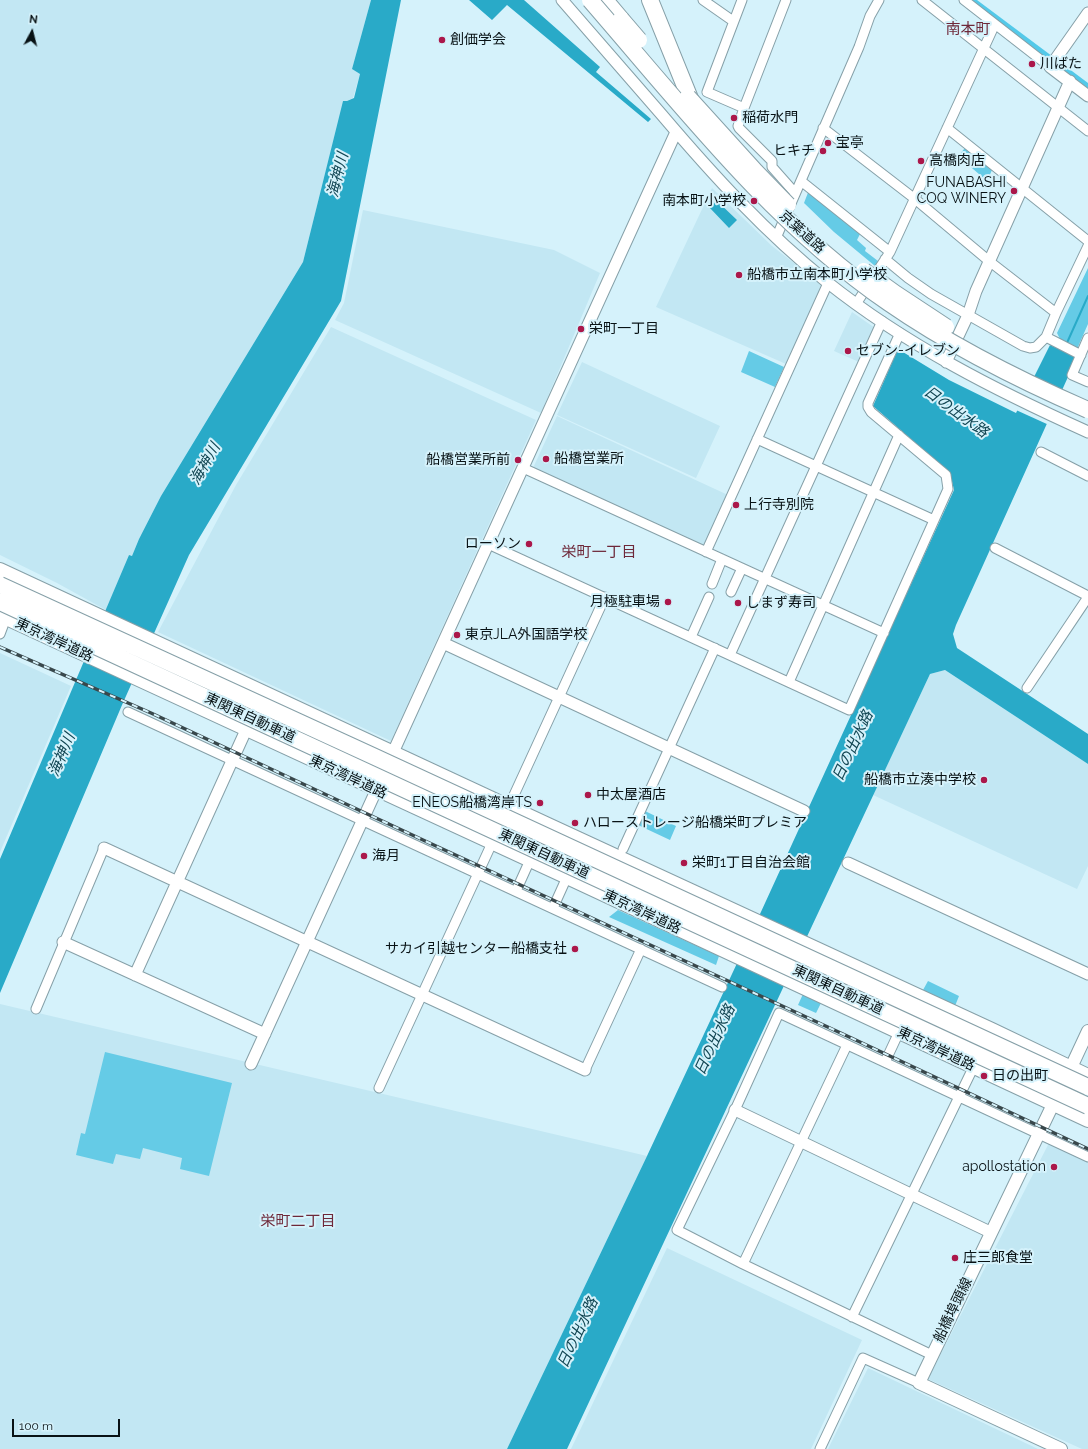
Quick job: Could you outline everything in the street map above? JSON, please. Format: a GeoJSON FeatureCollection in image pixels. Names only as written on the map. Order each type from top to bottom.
{"type":"FeatureCollection","features":[{"type":"Feature","properties":{"kind":"highway","name":"京葉道路"},"geometry":{"type":"LineString","coordinates":[[590,0],[748,180],[788,220],[845,270],[888,303],[948,340],[1017,378],[1088,410]]}},
{"type":"Feature","properties":{"kind":"highway","name":"京葉道路"},"geometry":{"type":"LineString","coordinates":[[605,0],[691,101],[756,172],[795,212],[829,243],[869,275],[932,319],[1021,368],[1088,399]]}},
{"type":"Feature","properties":{"kind":"highway"},"geometry":{"type":"LineString","coordinates":[[651,1],[691,101]]}},
{"type":"Feature","properties":{"kind":"highway"},"geometry":{"type":"LineString","coordinates":[[0,563],[78,602],[88,611]]}},
{"type":"Feature","properties":{"kind":"highway"},"geometry":{"type":"LineString","coordinates":[[0,570],[992,1030],[1088,1076]]}},
{"type":"Feature","properties":{"kind":"highway","name":"東関東自動車道"},"geometry":{"type":"LineString","coordinates":[[0,585],[1088,1087]]}},
{"type":"Feature","properties":{"kind":"highway","name":"東関東自動車道"},"geometry":{"type":"LineString","coordinates":[[0,602],[1088,1106]]}},
{"type":"Feature","properties":{"kind":"highway","name":"東京湾岸道路"},"geometry":{"type":"LineString","coordinates":[[3,617],[567,877],[1088,1120]]}},
{"type":"Feature","properties":{"kind":"highway"},"geometry":{"type":"LineString","coordinates":[[271,696],[279,707],[300,720],[299,730],[302,735],[367,766],[373,771],[376,790]]}},
{"type":"Feature","properties":{"kind":"highway"},"geometry":{"type":"LineString","coordinates":[[393,752],[392,767],[394,774],[429,791],[435,809],[475,831],[477,836]]}},
{"type":"Feature","properties":{"kind":"main road","name":"船橋埠頭線"},"geometry":{"type":"LineString","coordinates":[[919,1383],[990,1232],[1088,1032]]}},
{"type":"Feature","properties":{"kind":"main road"},"geometry":{"type":"LineString","coordinates":[[919,1383],[1061,1449]]}},
{"type":"Feature","properties":{"kind":"street"},"geometry":{"type":"LineString","coordinates":[[562,0],[720,182],[776,238],[828,283],[856,304],[946,362],[1018,400],[1088,432]]}},
{"type":"Feature","properties":{"kind":"street"},"geometry":{"type":"LineString","coordinates":[[703,0],[733,21]]}},
{"type":"Feature","properties":{"kind":"street"},"geometry":{"type":"LineString","coordinates":[[742,0],[707,92],[744,108]]}},
{"type":"Feature","properties":{"kind":"street"},"geometry":{"type":"LineString","coordinates":[[786,0],[744,108],[739,123],[739,128],[772,161],[772,167],[795,193]]}},
{"type":"Feature","properties":{"kind":"street"},"geometry":{"type":"LineString","coordinates":[[776,238],[856,53],[870,16],[879,0]]}},
{"type":"Feature","properties":{"kind":"street"},"geometry":{"type":"LineString","coordinates":[[922,0],[1088,131]]}},
{"type":"Feature","properties":{"kind":"street"},"geometry":{"type":"LineString","coordinates":[[964,0],[1088,96]]}},
{"type":"Feature","properties":{"kind":"street"},"geometry":{"type":"LineString","coordinates":[[1050,67],[1088,13]]}},
{"type":"Feature","properties":{"kind":"street"},"geometry":{"type":"LineString","coordinates":[[856,304],[888,256],[995,24]]}},
{"type":"Feature","properties":{"kind":"street"},"geometry":{"type":"LineString","coordinates":[[946,362],[968,315],[976,291],[1070,82]]}},
{"type":"Feature","properties":{"kind":"street"},"geometry":{"type":"LineString","coordinates":[[823,128],[915,199],[1056,313]]}},
{"type":"Feature","properties":{"kind":"street"},"geometry":{"type":"LineString","coordinates":[[947,128],[1088,241]]}},
{"type":"Feature","properties":{"kind":"street"},"geometry":{"type":"LineString","coordinates":[[251,1064],[676,132]]}},
{"type":"Feature","properties":{"kind":"street"},"geometry":{"type":"LineString","coordinates":[[801,181],[888,256],[908,278],[968,315],[1023,346],[1030,348],[1036,347],[1046,337],[1088,246]]}},
{"type":"Feature","properties":{"kind":"street"},"geometry":{"type":"LineString","coordinates":[[706,552],[828,283]]}},
{"type":"Feature","properties":{"kind":"street"},"geometry":{"type":"LineString","coordinates":[[730,655],[815,465],[882,321]]}},
{"type":"Feature","properties":{"kind":"street"},"geometry":{"type":"LineString","coordinates":[[488,544],[849,710],[948,489],[946,475],[871,412],[868,407],[868,403],[900,333]]}},
{"type":"Feature","properties":{"kind":"street"},"geometry":{"type":"LineString","coordinates":[[1046,337],[1081,355]]}},
{"type":"Feature","properties":{"kind":"street"},"geometry":{"type":"LineString","coordinates":[[1088,338],[1072,375],[1088,382]]}},
{"type":"Feature","properties":{"kind":"street"},"geometry":{"type":"LineString","coordinates":[[789,682],[899,435]]}},
{"type":"Feature","properties":{"kind":"street"},"geometry":{"type":"LineString","coordinates":[[757,439],[934,520]]}},
{"type":"Feature","properties":{"kind":"street"},"geometry":{"type":"LineString","coordinates":[[1041,452],[1088,476]]}},
{"type":"Feature","properties":{"kind":"street"},"geometry":{"type":"LineString","coordinates":[[523,468],[884,632]]}},
{"type":"Feature","properties":{"kind":"street"},"geometry":{"type":"LineString","coordinates":[[995,548],[1088,597],[1027,688]]}},
{"type":"Feature","properties":{"kind":"street"},"geometry":{"type":"LineString","coordinates":[[712,584],[722,559]]}},
{"type":"Feature","properties":{"kind":"street"},"geometry":{"type":"LineString","coordinates":[[731,592],[742,568]]}},
{"type":"Feature","properties":{"kind":"street"},"geometry":{"type":"LineString","coordinates":[[508,806],[605,597]]}},
{"type":"Feature","properties":{"kind":"street"},"geometry":{"type":"LineString","coordinates":[[692,637],[709,597]]}},
{"type":"Feature","properties":{"kind":"street"},"geometry":{"type":"LineString","coordinates":[[0,634],[3,617]]}},
{"type":"Feature","properties":{"kind":"street"},"geometry":{"type":"LineString","coordinates":[[443,643],[804,811]]}},
{"type":"Feature","properties":{"kind":"street"},"geometry":{"type":"LineString","coordinates":[[623,849],[715,648]]}},
{"type":"Feature","properties":{"kind":"street"},"geometry":{"type":"LineString","coordinates":[[128,712],[722,987]]}},
{"type":"Feature","properties":{"kind":"street"},"geometry":{"type":"LineString","coordinates":[[135,975],[246,730]]}},
{"type":"Feature","properties":{"kind":"street"},"geometry":{"type":"LineString","coordinates":[[379,1088],[492,843]]}},
{"type":"Feature","properties":{"kind":"street"},"geometry":{"type":"LineString","coordinates":[[36,1009],[104,848],[585,1070],[641,949]]}},
{"type":"Feature","properties":{"kind":"street"},"geometry":{"type":"LineString","coordinates":[[516,891],[530,860]]}},
{"type":"Feature","properties":{"kind":"street"},"geometry":{"type":"LineString","coordinates":[[848,863],[1088,974]]}},
{"type":"Feature","properties":{"kind":"street"},"geometry":{"type":"LineString","coordinates":[[553,908],[567,877]]}},
{"type":"Feature","properties":{"kind":"street"},"geometry":{"type":"LineString","coordinates":[[64,942],[265,1034]]}},
{"type":"Feature","properties":{"kind":"street"},"geometry":{"type":"LineString","coordinates":[[932,1355],[743,1264],[677,1230],[735,1110],[779,1013],[1088,1157]]}},
{"type":"Feature","properties":{"kind":"street"},"geometry":{"type":"LineString","coordinates":[[885,1062],[899,1032]]}},
{"type":"Feature","properties":{"kind":"street"},"geometry":{"type":"LineString","coordinates":[[743,1264],[847,1045]]}},
{"type":"Feature","properties":{"kind":"street"},"geometry":{"type":"LineString","coordinates":[[852,1317],[974,1066]]}},
{"type":"Feature","properties":{"kind":"street"},"geometry":{"type":"LineString","coordinates":[[735,1110],[990,1232]]}},
{"type":"Feature","properties":{"kind":"street"},"geometry":{"type":"LineString","coordinates":[[820,1449],[863,1358],[919,1383]]}},
{"type":"Feature","properties":{"kind":"shaded area"},"geometry":{"type":"Polygon","coordinates":[[[0,0],[371,0],[352,69],[360,74],[353,98],[343,101],[303,262],[161,496],[132,556],[129,555],[106,610],[57,583],[0,555],[0,0]]]}},
{"type":"Feature","properties":{"kind":"shaded area"},"geometry":{"type":"Polygon","coordinates":[[[970,0],[977,0],[1088,83],[1088,92],[970,0]]]}},
{"type":"Feature","properties":{"kind":"shaded area"},"geometry":{"type":"Polygon","coordinates":[[[965,148],[992,170],[987,181],[958,156],[965,148]]]}},
{"type":"Feature","properties":{"kind":"shaded area","name":"船橋市立南本町小学校"},"geometry":{"type":"Polygon","coordinates":[[[712,188],[772,246],[822,285],[786,364],[656,307],[712,188]]]}},
{"type":"Feature","properties":{"kind":"shaded area"},"geometry":{"type":"Polygon","coordinates":[[[809,190],[861,232],[857,240],[866,248],[865,251],[878,261],[875,266],[834,232],[804,203],[809,190]]]}},
{"type":"Feature","properties":{"kind":"shaded area"},"geometry":{"type":"Polygon","coordinates":[[[363,210],[554,250],[600,273],[541,413],[335,320],[344,303],[363,210]]]}},
{"type":"Feature","properties":{"kind":"shaded area"},"geometry":{"type":"Polygon","coordinates":[[[1088,268],[1088,324],[1077,349],[1060,339],[1057,333],[1088,268]]]}},
{"type":"Feature","properties":{"kind":"shaded area"},"geometry":{"type":"Polygon","coordinates":[[[852,312],[875,328],[859,362],[834,351],[852,312]]]}},
{"type":"Feature","properties":{"kind":"shaded area"},"geometry":{"type":"Polygon","coordinates":[[[331,327],[536,420],[391,741],[158,632],[236,485],[331,327]]]}},
{"type":"Feature","properties":{"kind":"shaded area"},"geometry":{"type":"Polygon","coordinates":[[[749,351],[784,367],[775,387],[741,372],[749,351]]]}},
{"type":"Feature","properties":{"kind":"shaded area"},"geometry":{"type":"Polygon","coordinates":[[[582,362],[720,426],[696,478],[557,415],[582,362]]]}},
{"type":"Feature","properties":{"kind":"shaded area"},"geometry":{"type":"Polygon","coordinates":[[[557,416],[728,495],[704,547],[533,468],[557,416]]]}},
{"type":"Feature","properties":{"kind":"shaded area"},"geometry":{"type":"Polygon","coordinates":[[[0,653],[71,686],[0,852],[0,653]]]}},
{"type":"Feature","properties":{"kind":"shaded area","name":"船橋市立湊中学校"},"geometry":{"type":"Polygon","coordinates":[[[945,670],[1088,764],[1088,866],[1077,889],[873,795],[930,674],[945,670]]]}},
{"type":"Feature","properties":{"kind":"shaded area"},"geometry":{"type":"Polygon","coordinates":[[[645,811],[676,826],[670,840],[638,825],[645,811]]]}},
{"type":"Feature","properties":{"kind":"shaded area"},"geometry":{"type":"Polygon","coordinates":[[[618,910],[719,956],[716,965],[609,917],[618,910]]]}},
{"type":"Feature","properties":{"kind":"shaded area"},"geometry":{"type":"Polygon","coordinates":[[[928,981],[959,996],[955,1006],[923,990],[928,981]]]}},
{"type":"Feature","properties":{"kind":"shaded area"},"geometry":{"type":"Polygon","coordinates":[[[803,994],[821,1003],[816,1013],[798,1005],[803,994]]]}},
{"type":"Feature","properties":{"kind":"shaded area"},"geometry":{"type":"Polygon","coordinates":[[[0,1004],[647,1156],[507,1449],[0,1449],[0,1004]]]}},
{"type":"Feature","properties":{"kind":"shaded area"},"geometry":{"type":"Polygon","coordinates":[[[105,1052],[232,1083],[209,1176],[180,1169],[182,1158],[143,1148],[140,1159],[116,1154],[113,1164],[76,1155],[81,1133],[85,1134],[105,1052]]]}},
{"type":"Feature","properties":{"kind":"shaded area"},"geometry":{"type":"Polygon","coordinates":[[[1049,1143],[1088,1161],[1088,1449],[1082,1449],[928,1379],[1049,1143]]]}},
{"type":"Feature","properties":{"kind":"shaded area"},"geometry":{"type":"Polygon","coordinates":[[[667,1248],[862,1340],[811,1449],[571,1449],[667,1248]]]}},
{"type":"Feature","properties":{"kind":"shaded area"},"geometry":{"type":"Polygon","coordinates":[[[868,1368],[1038,1449],[828,1449],[868,1368]]]}},
{"type":"Feature","properties":{"kind":"water","name":"海神川"},"geometry":{"type":"Polygon","coordinates":[[[371,0],[401,0],[341,301],[189,555],[122,705],[0,993],[0,859],[129,555],[132,556],[161,496],[303,262],[343,101],[354,98],[360,74],[352,69],[371,0]]]}},
{"type":"Feature","properties":{"kind":"water"},"geometry":{"type":"Polygon","coordinates":[[[469,0],[524,0],[600,67],[596,72],[651,119],[648,122],[507,5],[492,20],[469,0]]]}},
{"type":"Feature","properties":{"kind":"water"},"geometry":{"type":"Polygon","coordinates":[[[717,201],[737,220],[729,228],[709,207],[717,201]]]}},
{"type":"Feature","properties":{"kind":"water","name":"日の出水路"},"geometry":{"type":"Polygon","coordinates":[[[1050,345],[1077,357],[953,634],[957,648],[1088,734],[1088,764],[945,670],[930,674],[567,1449],[507,1449],[647,1156],[760,914],[954,490],[950,473],[873,406],[898,349],[949,380],[1016,413],[1050,345]]]}},
{"type":"Feature","properties":{"kind":"pier"},"geometry":{"type":"Polygon","coordinates":[[[1025,390],[1058,405],[1049,425],[1016,410],[1025,390]]]}},
{"type":"Feature","properties":{"kind":"waterway"},"geometry":{"type":"LineString","coordinates":[[1066,345],[1088,296]]}},
{"type":"Feature","properties":{"kind":"railway"},"geometry":{"type":"LineString","coordinates":[[0,647],[151,713],[1088,1149]]}},
{"type":"Feature","properties":{"kind":"place","name":"創価学会"},"geometry":{"type":"Point","coordinates":[442,40]}},
{"type":"Feature","properties":{"kind":"place","name":"川ばた"},"geometry":{"type":"Point","coordinates":[1032,64]}},
{"type":"Feature","properties":{"kind":"place","name":"稲荷水門"},"geometry":{"type":"Point","coordinates":[734,118]}},
{"type":"Feature","properties":{"kind":"place","name":"宝亭"},"geometry":{"type":"Point","coordinates":[828,143]}},
{"type":"Feature","properties":{"kind":"place","name":"ヒキチ"},"geometry":{"type":"Point","coordinates":[823,151]}},
{"type":"Feature","properties":{"kind":"place","name":"高橋肉店"},"geometry":{"type":"Point","coordinates":[921,161]}},
{"type":"Feature","properties":{"kind":"place","name":"FUNABASHI COQ WINERY"},"geometry":{"type":"Point","coordinates":[1014,191]}},
{"type":"Feature","properties":{"kind":"place","name":"南本町小学校"},"geometry":{"type":"Point","coordinates":[754,201]}},
{"type":"Feature","properties":{"kind":"place","name":"船橋市立南本町小学校"},"geometry":{"type":"Point","coordinates":[739,275]}},
{"type":"Feature","properties":{"kind":"place","name":"栄町一丁目"},"geometry":{"type":"Point","coordinates":[581,329]}},
{"type":"Feature","properties":{"kind":"place","name":"セブン-イレブン"},"geometry":{"type":"Point","coordinates":[848,351]}},
{"type":"Feature","properties":{"kind":"place","name":"船橋営業所"},"geometry":{"type":"Point","coordinates":[546,459]}},
{"type":"Feature","properties":{"kind":"place","name":"船橋営業所前"},"geometry":{"type":"Point","coordinates":[518,460]}},
{"type":"Feature","properties":{"kind":"place","name":"上行寺別院"},"geometry":{"type":"Point","coordinates":[736,505]}},
{"type":"Feature","properties":{"kind":"place","name":"ローソン"},"geometry":{"type":"Point","coordinates":[529,544]}},
{"type":"Feature","properties":{"kind":"place","name":"月極駐車場"},"geometry":{"type":"Point","coordinates":[668,602]}},
{"type":"Feature","properties":{"kind":"place","name":"しまず寿司"},"geometry":{"type":"Point","coordinates":[738,603]}},
{"type":"Feature","properties":{"kind":"place","name":"東京JLA外国語学校"},"geometry":{"type":"Point","coordinates":[457,635]}},
{"type":"Feature","properties":{"kind":"place","name":"船橋市立湊中学校"},"geometry":{"type":"Point","coordinates":[984,780]}},
{"type":"Feature","properties":{"kind":"place","name":"中太屋酒店"},"geometry":{"type":"Point","coordinates":[588,795]}},
{"type":"Feature","properties":{"kind":"place","name":"ENEOS船橋湾岸TS"},"geometry":{"type":"Point","coordinates":[540,803]}},
{"type":"Feature","properties":{"kind":"place","name":"ハローストレージ船橋栄町プレミア"},"geometry":{"type":"Point","coordinates":[575,823]}},
{"type":"Feature","properties":{"kind":"place","name":"海月"},"geometry":{"type":"Point","coordinates":[364,856]}},
{"type":"Feature","properties":{"kind":"place","name":"栄町1丁目自治会館"},"geometry":{"type":"Point","coordinates":[684,863]}},
{"type":"Feature","properties":{"kind":"place","name":"サカイ引越センター船橋支社"},"geometry":{"type":"Point","coordinates":[575,949]}},
{"type":"Feature","properties":{"kind":"place","name":"日の出町"},"geometry":{"type":"Point","coordinates":[984,1076]}},
{"type":"Feature","properties":{"kind":"place","name":"apollostation"},"geometry":{"type":"Point","coordinates":[1054,1167]}},
{"type":"Feature","properties":{"kind":"place","name":"庄三郎食堂"},"geometry":{"type":"Point","coordinates":[955,1258]}},
{"type":"Feature","properties":{"kind":"district","name":"南本町"},"geometry":{"type":"Point","coordinates":[968,29]}},
{"type":"Feature","properties":{"kind":"district","name":"栄町一丁目"},"geometry":{"type":"Point","coordinates":[599,552]}},
{"type":"Feature","properties":{"kind":"district","name":"栄町二丁目"},"geometry":{"type":"Point","coordinates":[298,1221]}}]}
